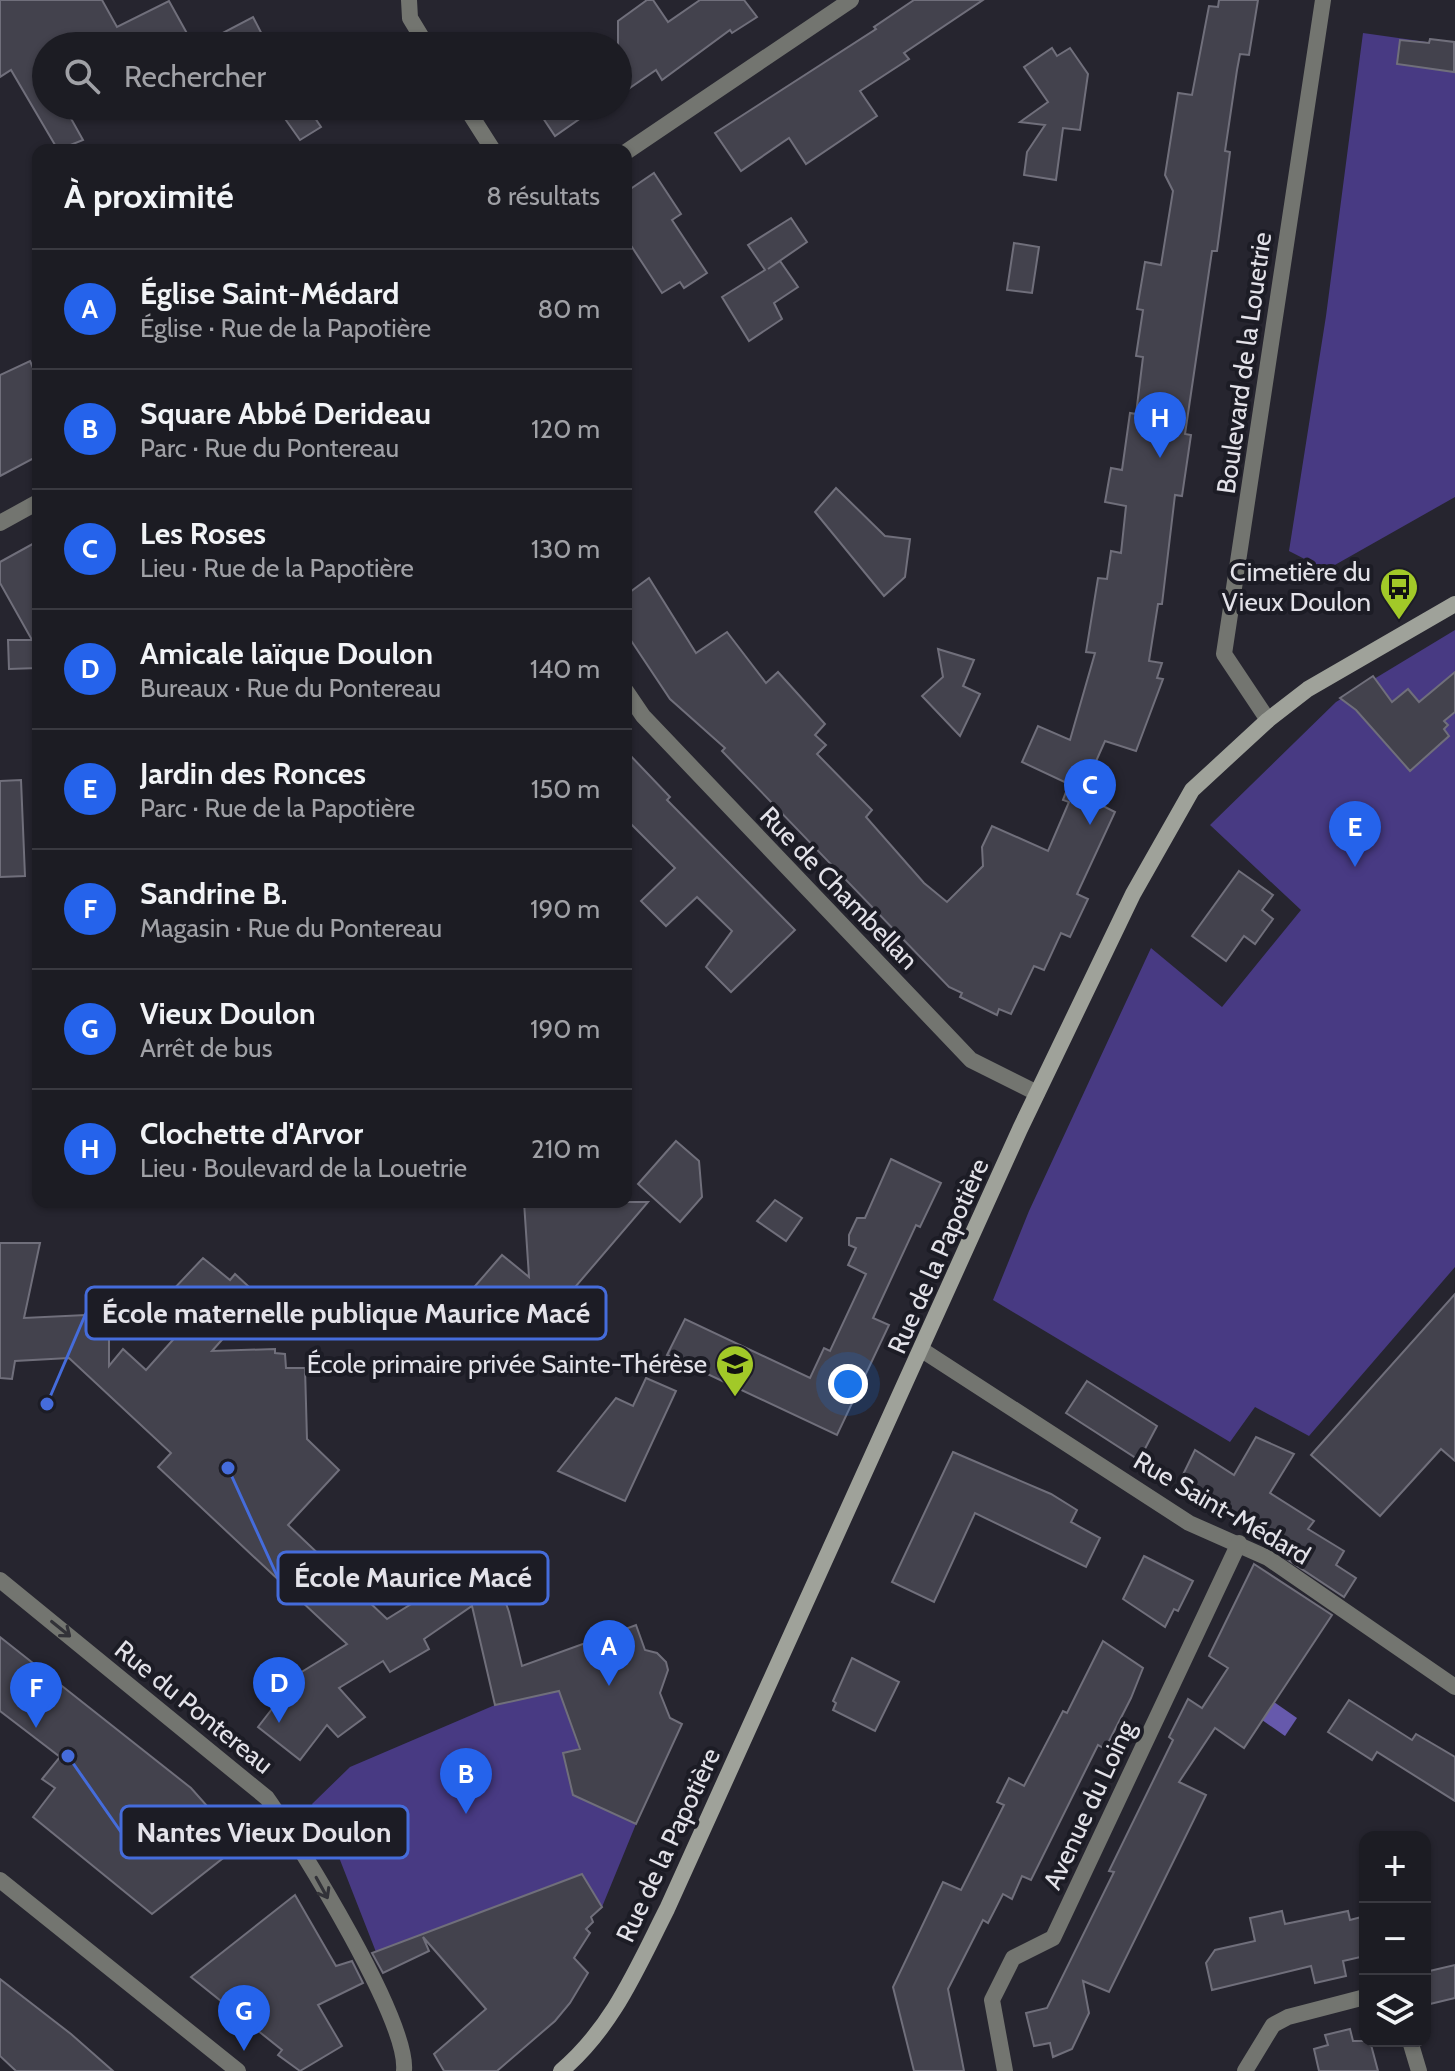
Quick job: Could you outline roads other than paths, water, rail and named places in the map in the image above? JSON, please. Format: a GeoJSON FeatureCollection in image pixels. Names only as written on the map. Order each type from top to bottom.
{"type":"FeatureCollection","features":[{"type":"Feature","properties":{"kind":"street"},"geometry":{"type":"LineString","coordinates":[[409,0],[410,18],[418,32]]}},
{"type":"Feature","properties":{"kind":"street"},"geometry":{"type":"LineString","coordinates":[[632,148],[851,0]]}},
{"type":"Feature","properties":{"kind":"street","name":"Boulevard de la Louetrie"},"geometry":{"type":"LineString","coordinates":[[1268,720],[1224,654],[1323,0]]}},
{"type":"Feature","properties":{"kind":"street"},"geometry":{"type":"LineString","coordinates":[[474,120],[489,144]]}},
{"type":"Feature","properties":{"kind":"street"},"geometry":{"type":"LineString","coordinates":[[0,523],[32,505]]}},
{"type":"Feature","properties":{"kind":"street","name":"Rue de la Papotière"},"geometry":{"type":"LineString","coordinates":[[561,2071],[590,2045],[613,2016],[667,1909],[1037,1093],[1133,894],[1192,790],[1268,720],[1361,656],[1455,604]]}},
{"type":"Feature","properties":{"kind":"street","name":"Rue de Chambellan"},"geometry":{"type":"LineString","coordinates":[[632,700],[643,716],[971,1060],[1037,1093]]}},
{"type":"Feature","properties":{"kind":"street","name":"Rue Saint-Médard"},"geometry":{"type":"LineString","coordinates":[[922,1350],[1189,1523],[1268,1558],[1455,1687]]}},
{"type":"Feature","properties":{"kind":"street","name":"Avenue du Loing"},"geometry":{"type":"LineString","coordinates":[[1005,2071],[992,2000],[1013,1958],[1053,1938],[1239,1543]]}},
{"type":"Feature","properties":{"kind":"street","name":"Rue du Pontereau"},"geometry":{"type":"LineString","coordinates":[[0,1580],[267,1798],[370,1974],[399,2038],[404,2071]]}},
{"type":"Feature","properties":{"kind":"street"},"geometry":{"type":"LineString","coordinates":[[0,1880],[238,2071]]}},
{"type":"Feature","properties":{"kind":"street"},"geometry":{"type":"LineString","coordinates":[[1245,2071],[1273,2025],[1288,2017],[1359,1999]]}},
{"type":"Feature","properties":{"kind":"street"},"geometry":{"type":"LineString","coordinates":[[1412,2047],[1419,2071]]}},
{"type":"Feature","properties":{"kind":"place","name":"Clochette d'Arvor"},"geometry":{"type":"Point","coordinates":[1160,458]}},
{"type":"Feature","properties":{"kind":"place","name":"Cimetière du Vieux Doulon"},"geometry":{"type":"Point","coordinates":[1399,621]}},
{"type":"Feature","properties":{"kind":"place","name":"Les Roses"},"geometry":{"type":"Point","coordinates":[1090,825]}},
{"type":"Feature","properties":{"kind":"place","name":"Jardin des Ronces"},"geometry":{"type":"Point","coordinates":[1355,867]}},
{"type":"Feature","properties":{"kind":"place","name":"École primaire privée Sainte-Thérèse"},"geometry":{"type":"Point","coordinates":[735,1398]}},
{"type":"Feature","properties":{"kind":"place","name":"École maternelle publique Maurice Macé"},"geometry":{"type":"Point","coordinates":[47,1404]}},
{"type":"Feature","properties":{"kind":"place","name":"École Maurice Macé"},"geometry":{"type":"Point","coordinates":[228,1468]}},
{"type":"Feature","properties":{"kind":"place","name":"Église Saint-Médard"},"geometry":{"type":"Point","coordinates":[609,1686]}},
{"type":"Feature","properties":{"kind":"place","name":"Amicale laïque Doulon"},"geometry":{"type":"Point","coordinates":[279,1723]}},
{"type":"Feature","properties":{"kind":"place","name":"Sandrine B."},"geometry":{"type":"Point","coordinates":[36,1728]}},
{"type":"Feature","properties":{"kind":"place","name":"Nantes Vieux Doulon"},"geometry":{"type":"Point","coordinates":[68,1756]}},
{"type":"Feature","properties":{"kind":"place","name":"Square Abbé Derideau"},"geometry":{"type":"Point","coordinates":[466,1814]}},
{"type":"Feature","properties":{"kind":"place","name":"Vieux Doulon"},"geometry":{"type":"Point","coordinates":[244,2051]}}]}
